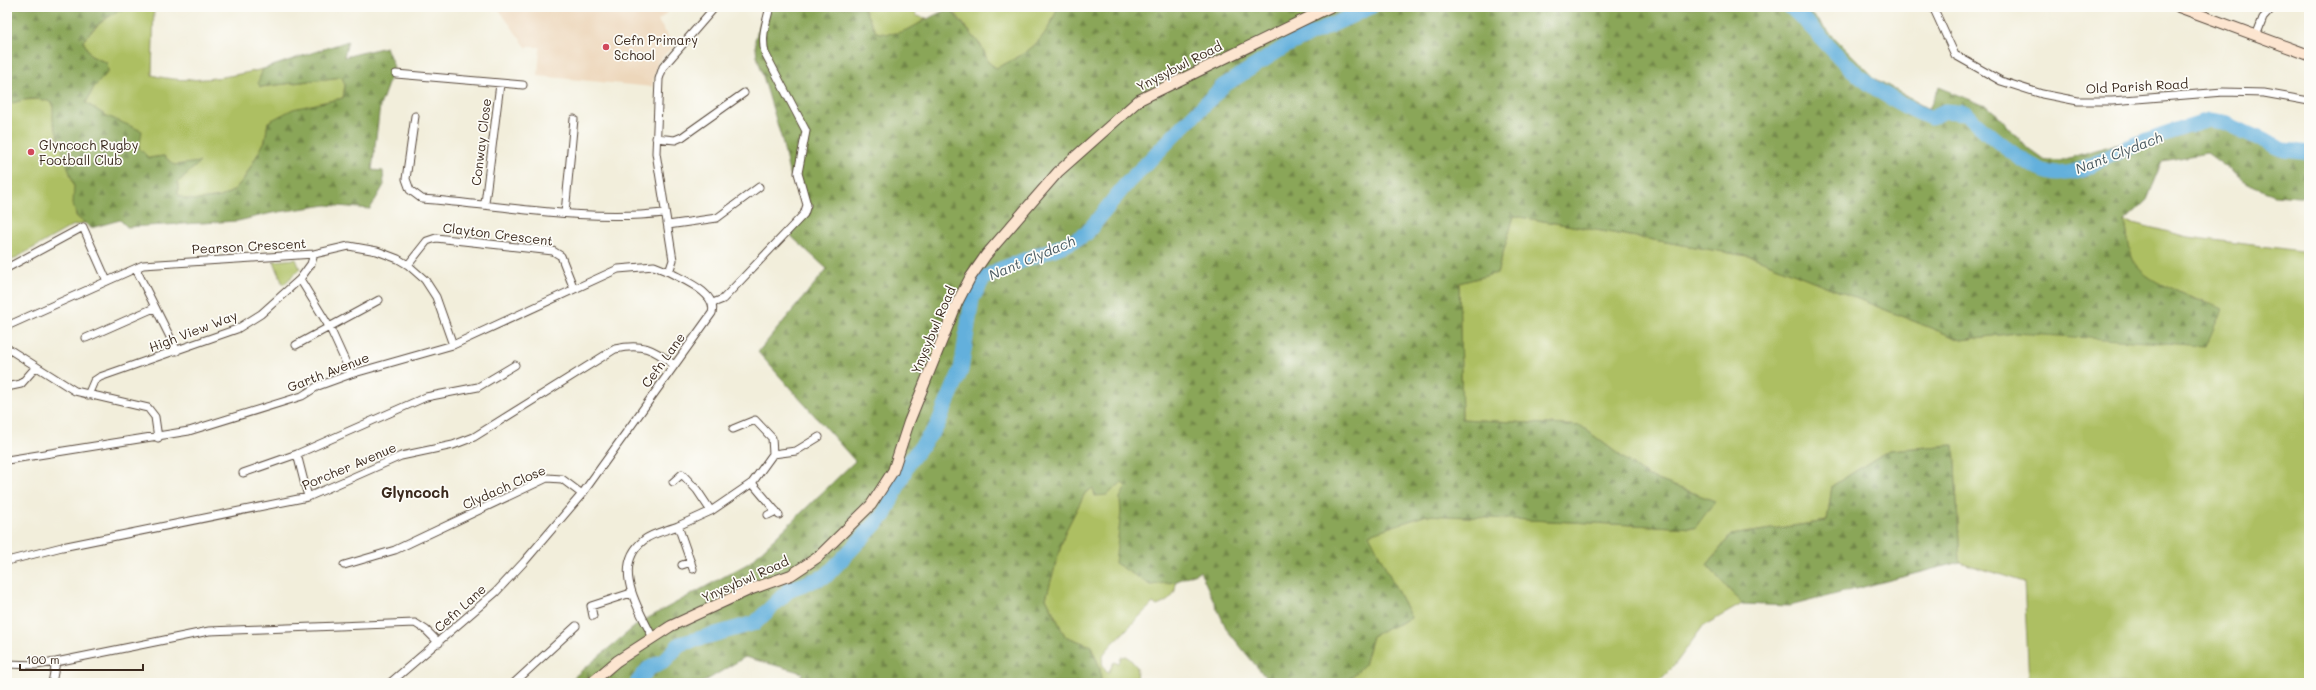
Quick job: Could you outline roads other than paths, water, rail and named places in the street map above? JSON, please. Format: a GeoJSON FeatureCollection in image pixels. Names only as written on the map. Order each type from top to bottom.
{"type":"FeatureCollection","features":[{"type":"Feature","properties":{"kind":"main road","name":"Ynysybwl Road"},"geometry":{"type":"LineString","coordinates":[[591,683],[617,661],[652,636],[748,590],[791,575],[818,557],[871,505],[893,471],[915,407],[957,304],[970,278],[986,255],[1058,172],[1139,100],[1330,7]]}},
{"type":"Feature","properties":{"kind":"main road"},"geometry":{"type":"LineString","coordinates":[[2179,7],[2309,55]]}},
{"type":"Feature","properties":{"kind":"street"},"geometry":{"type":"LineString","coordinates":[[669,272],[673,260],[657,169],[656,138],[660,72],[715,7]]}},
{"type":"Feature","properties":{"kind":"street"},"geometry":{"type":"LineString","coordinates":[[713,303],[723,299],[804,214],[807,206],[798,173],[806,131],[765,53],[763,45],[763,37],[770,7]]}},
{"type":"Feature","properties":{"kind":"street","name":"Old Parish Road"},"geometry":{"type":"LineString","coordinates":[[1933,7],[1955,55],[2002,81],[2042,94],[2078,101],[2112,101],[2222,92],[2264,93],[2309,101]]}},
{"type":"Feature","properties":{"kind":"street"},"geometry":{"type":"LineString","coordinates":[[2256,36],[2263,18],[2272,7]]}},
{"type":"Feature","properties":{"kind":"street","name":"Conway Close"},"geometry":{"type":"LineString","coordinates":[[396,74],[523,85]]}},
{"type":"Feature","properties":{"kind":"street","name":"Conway Close"},"geometry":{"type":"LineString","coordinates":[[485,203],[500,84]]}},
{"type":"Feature","properties":{"kind":"street"},"geometry":{"type":"LineString","coordinates":[[656,138],[674,140],[682,137],[744,93]]}},
{"type":"Feature","properties":{"kind":"street"},"geometry":{"type":"LineString","coordinates":[[415,116],[406,179],[410,190],[422,199],[485,203],[565,213],[637,216],[664,213]]}},
{"type":"Feature","properties":{"kind":"street"},"geometry":{"type":"LineString","coordinates":[[565,213],[574,119]]}},
{"type":"Feature","properties":{"kind":"street"},"geometry":{"type":"LineString","coordinates":[[668,226],[717,218],[759,188]]}},
{"type":"Feature","properties":{"kind":"street"},"geometry":{"type":"LineString","coordinates":[[7,268],[84,227],[107,281]]}},
{"type":"Feature","properties":{"kind":"street","name":"Clayton Crescent"},"geometry":{"type":"LineString","coordinates":[[408,264],[427,241],[436,238],[553,251],[562,256],[574,288]]}},
{"type":"Feature","properties":{"kind":"street","name":"Pearson Crescent"},"geometry":{"type":"LineString","coordinates":[[7,326],[107,281],[153,263],[314,254],[349,246],[377,252],[408,264],[432,288],[453,345]]}},
{"type":"Feature","properties":{"kind":"street","name":"High View Way"},"geometry":{"type":"LineString","coordinates":[[88,396],[94,381],[100,377],[237,329],[261,314],[300,278],[311,264],[314,254]]}},
{"type":"Feature","properties":{"kind":"street","name":"Garth Avenue"},"geometry":{"type":"LineString","coordinates":[[7,460],[158,438],[189,432],[269,407],[302,396],[318,386],[351,374],[453,345],[618,269],[654,266],[669,272],[707,294],[713,303]]}},
{"type":"Feature","properties":{"kind":"street"},"geometry":{"type":"LineString","coordinates":[[136,269],[154,308],[177,351]]}},
{"type":"Feature","properties":{"kind":"street"},"geometry":{"type":"LineString","coordinates":[[300,278],[330,328],[351,374]]}},
{"type":"Feature","properties":{"kind":"street"},"geometry":{"type":"LineString","coordinates":[[296,345],[330,328],[379,300]]}},
{"type":"Feature","properties":{"kind":"street","name":"Cefn Lane"},"geometry":{"type":"LineString","coordinates":[[390,683],[439,643],[496,592],[582,494],[712,314],[713,303]]}},
{"type":"Feature","properties":{"kind":"street"},"geometry":{"type":"LineString","coordinates":[[86,338],[154,308]]}},
{"type":"Feature","properties":{"kind":"street","name":"Porcher Avenue"},"geometry":{"type":"LineString","coordinates":[[7,561],[62,547],[308,497],[401,456],[453,445],[474,437],[615,349],[629,346],[643,346],[663,356],[674,365]]}},
{"type":"Feature","properties":{"kind":"street"},"geometry":{"type":"LineString","coordinates":[[7,348],[75,391],[88,396],[148,408],[155,417],[158,438]]}},
{"type":"Feature","properties":{"kind":"street"},"geometry":{"type":"LineString","coordinates":[[243,473],[297,454],[426,397],[478,387],[515,365]]}},
{"type":"Feature","properties":{"kind":"street"},"geometry":{"type":"LineString","coordinates":[[7,387],[21,384],[36,367]]}},
{"type":"Feature","properties":{"kind":"street"},"geometry":{"type":"LineString","coordinates":[[652,636],[631,593],[628,568],[634,552],[644,540],[711,511],[752,483],[773,454],[772,438],[755,420],[733,429]]}},
{"type":"Feature","properties":{"kind":"street"},"geometry":{"type":"LineString","coordinates":[[773,454],[796,451],[818,437]]}},
{"type":"Feature","properties":{"kind":"street"},"geometry":{"type":"LineString","coordinates":[[297,454],[308,497]]}},
{"type":"Feature","properties":{"kind":"street"},"geometry":{"type":"LineString","coordinates":[[673,482],[682,474],[697,490],[711,511]]}},
{"type":"Feature","properties":{"kind":"street","name":"Clydach Close"},"geometry":{"type":"LineString","coordinates":[[344,565],[396,550],[548,478],[562,479],[582,494]]}},
{"type":"Feature","properties":{"kind":"street"},"geometry":{"type":"LineString","coordinates":[[752,483],[777,513],[768,515]]}},
{"type":"Feature","properties":{"kind":"street"},"geometry":{"type":"LineString","coordinates":[[678,526],[692,565],[682,565]]}},
{"type":"Feature","properties":{"kind":"street"},"geometry":{"type":"LineString","coordinates":[[593,616],[590,606],[631,593]]}},
{"type":"Feature","properties":{"kind":"street"},"geometry":{"type":"LineString","coordinates":[[7,664],[56,662],[209,631],[416,624],[426,630],[439,643]]}},
{"type":"Feature","properties":{"kind":"street"},"geometry":{"type":"LineString","coordinates":[[514,683],[576,626]]}},
{"type":"Feature","properties":{"kind":"street"},"geometry":{"type":"LineString","coordinates":[[52,683],[56,662]]}},
{"type":"Feature","properties":{"kind":"waterway","name":"Nant Clydach"},"geometry":{"type":"LineString","coordinates":[[637,683],[648,669],[665,660],[680,644],[755,623],[790,589],[826,576],[884,515],[909,462],[937,426],[961,370],[972,299],[983,279],[998,270],[1067,244],[1086,234],[1127,183],[1223,86],[1286,46],[1371,7]]}},
{"type":"Feature","properties":{"kind":"waterway","name":"Nant Clydach"},"geometry":{"type":"LineString","coordinates":[[1790,7],[1851,69],[1884,94],[1895,101],[1931,118],[1945,111],[1966,113],[2009,150],[2035,167],[2047,172],[2058,174],[2075,171],[2136,144],[2209,120],[2223,122],[2284,150],[2309,153]]}},
{"type":"Feature","properties":{"kind":"place","name":"Cefn Primary School"},"geometry":{"type":"Point","coordinates":[606,47]}},
{"type":"Feature","properties":{"kind":"place","name":"Glyncoch Rugby Football Club"},"geometry":{"type":"Point","coordinates":[31,152]}},
{"type":"Feature","properties":{"kind":"district","name":"Glyncoch"},"geometry":{"type":"Point","coordinates":[415,493]}}]}
